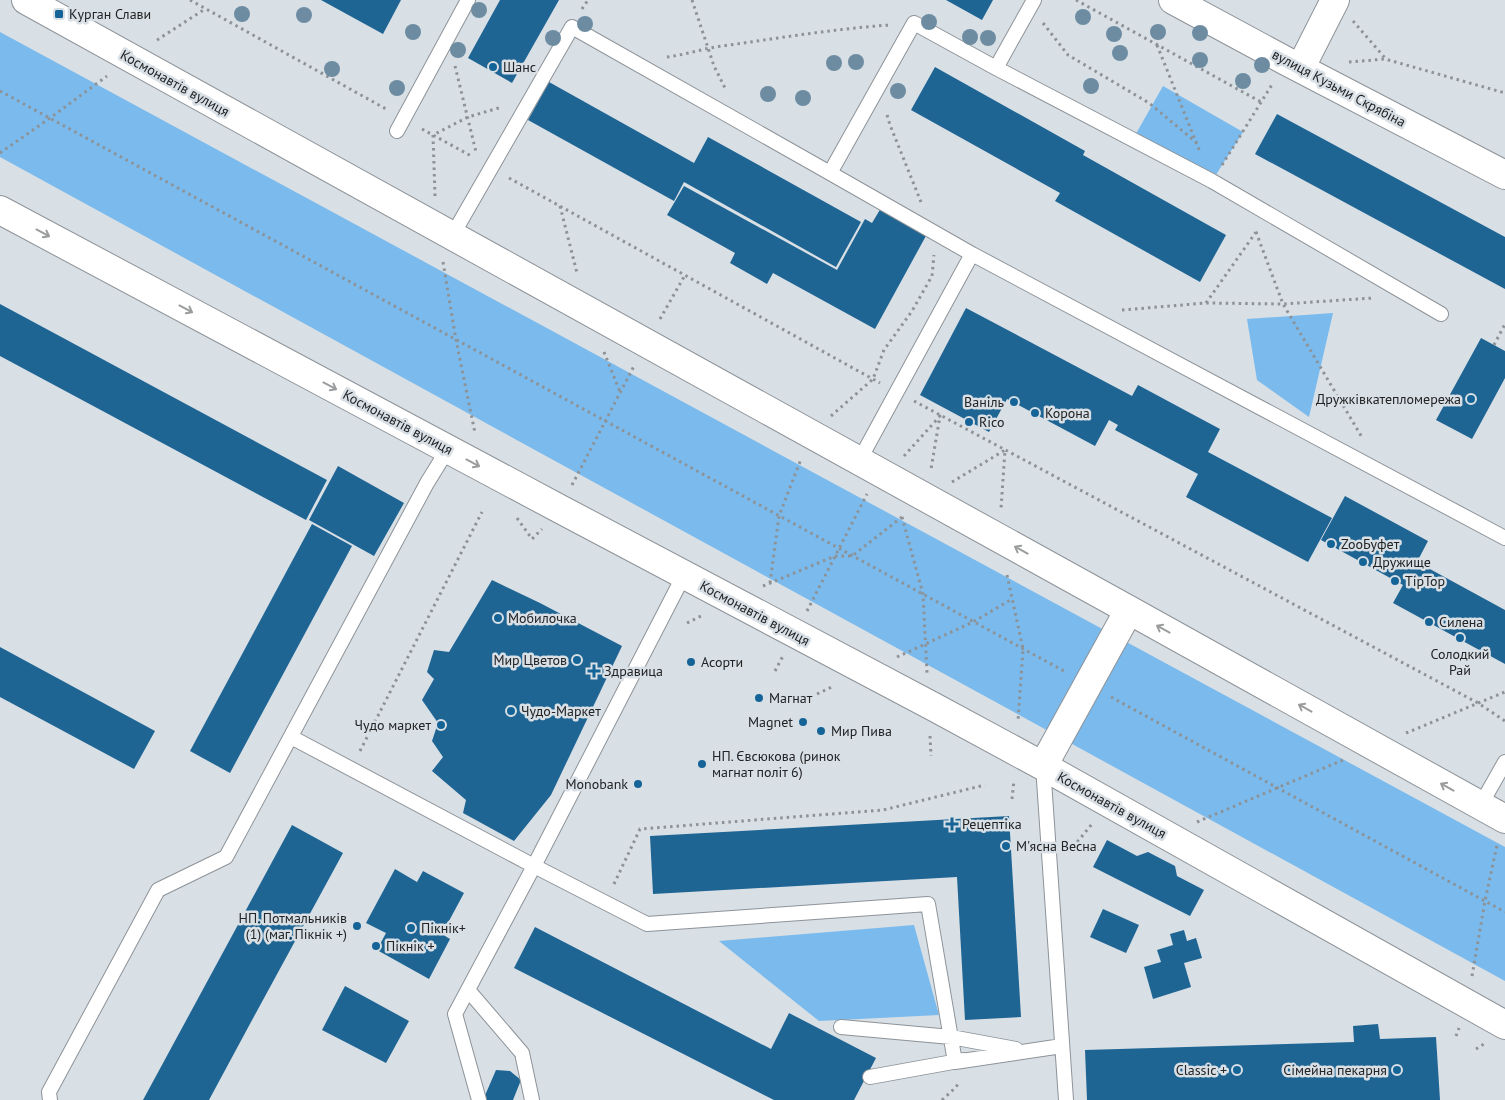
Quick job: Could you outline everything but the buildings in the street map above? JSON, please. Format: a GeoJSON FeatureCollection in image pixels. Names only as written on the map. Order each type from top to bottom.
{"type":"FeatureCollection","features":[{"type":"Feature","properties":{"kind":"street","name":"Космонавтів вулиця"},"geometry":{"type":"LineString","coordinates":[[26,0],[1496,814]]}},
{"type":"Feature","properties":{"kind":"street","name":"вулиця Кузьми Скрябіна"},"geometry":{"type":"LineString","coordinates":[[1174,0],[1295,66],[1505,174]]}},
{"type":"Feature","properties":{"kind":"street"},"geometry":{"type":"LineString","coordinates":[[1301,66],[1342,7]]}},
{"type":"Feature","properties":{"kind":"street","name":"Космонавтів вулиця"},"geometry":{"type":"LineString","coordinates":[[0,210],[1044,766],[1505,1025]]}},
{"type":"Feature","properties":{"kind":"street"},"geometry":{"type":"LineString","coordinates":[[1044,766],[1129,610]]}},
{"type":"Feature","properties":{"kind":"lane"},"geometry":{"type":"LineString","coordinates":[[400,125],[448,37],[464,1]]}},
{"type":"Feature","properties":{"kind":"lane"},"geometry":{"type":"LineString","coordinates":[[996,68],[1032,3]]}},
{"type":"Feature","properties":{"kind":"lane"},"geometry":{"type":"LineString","coordinates":[[830,173],[914,23],[1212,181],[1441,314]]}},
{"type":"Feature","properties":{"kind":"lane"},"geometry":{"type":"LineString","coordinates":[[444,231],[491,168],[572,27],[972,254],[1505,538]]}},
{"type":"Feature","properties":{"kind":"lane"},"geometry":{"type":"LineString","coordinates":[[875,469],[897,392],[972,254]]}},
{"type":"Feature","properties":{"kind":"lane"},"geometry":{"type":"LineString","coordinates":[[50,1100],[49,1092],[158,890],[226,857],[448,449]]}},
{"type":"Feature","properties":{"kind":"lane"},"geometry":{"type":"LineString","coordinates":[[479,1100],[455,1014],[534,866],[684,575]]}},
{"type":"Feature","properties":{"kind":"lane"},"geometry":{"type":"LineString","coordinates":[[291,738],[648,924],[928,904],[955,1062]]}},
{"type":"Feature","properties":{"kind":"lane"},"geometry":{"type":"LineString","coordinates":[[1496,814],[1505,762]]}},
{"type":"Feature","properties":{"kind":"lane"},"geometry":{"type":"LineString","coordinates":[[1044,766],[1066,1100]]}},
{"type":"Feature","properties":{"kind":"lane"},"geometry":{"type":"LineString","coordinates":[[468,990],[522,1053],[529,1096]]}},
{"type":"Feature","properties":{"kind":"lane"},"geometry":{"type":"LineString","coordinates":[[841,1027],[951,1037],[1026,1051]]}},
{"type":"Feature","properties":{"kind":"lane"},"geometry":{"type":"LineString","coordinates":[[870,1077],[1062,1046]]}},
{"type":"Feature","properties":{"kind":"path"},"geometry":{"type":"LineString","coordinates":[[190,0],[400,125],[433,135],[478,160],[448,37]]}},
{"type":"Feature","properties":{"kind":"path"},"geometry":{"type":"LineString","coordinates":[[692,0],[714,66],[744,125]]}},
{"type":"Feature","properties":{"kind":"path"},"geometry":{"type":"LineString","coordinates":[[1076,0],[1261,102]]}},
{"type":"Feature","properties":{"kind":"path"},"geometry":{"type":"LineString","coordinates":[[1032,3],[1068,55],[1149,103],[1197,143]]}},
{"type":"Feature","properties":{"kind":"path"},"geometry":{"type":"LineString","coordinates":[[1342,7],[1385,59]]}},
{"type":"Feature","properties":{"kind":"path"},"geometry":{"type":"LineString","coordinates":[[0,153],[130,58],[205,9]]}},
{"type":"Feature","properties":{"kind":"path"},"geometry":{"type":"LineString","coordinates":[[628,59],[682,56],[708,48],[849,27],[914,23]]}},
{"type":"Feature","properties":{"kind":"path"},"geometry":{"type":"LineString","coordinates":[[1157,45],[1212,181]]}},
{"type":"Feature","properties":{"kind":"path"},"geometry":{"type":"LineString","coordinates":[[1348,62],[1385,59],[1505,93]]}},
{"type":"Feature","properties":{"kind":"path"},"geometry":{"type":"LineString","coordinates":[[0,91],[1505,912]]}},
{"type":"Feature","properties":{"kind":"path"},"geometry":{"type":"LineString","coordinates":[[433,135],[468,116],[531,98]]}},
{"type":"Feature","properties":{"kind":"path"},"geometry":{"type":"LineString","coordinates":[[433,135],[456,340],[482,468]]}},
{"type":"Feature","properties":{"kind":"path"},"geometry":{"type":"LineString","coordinates":[[491,168],[940,416],[1478,703],[1505,721]]}},
{"type":"Feature","properties":{"kind":"path"},"geometry":{"type":"LineString","coordinates":[[1256,232],[1283,304],[1384,474]]}},
{"type":"Feature","properties":{"kind":"path"},"geometry":{"type":"LineString","coordinates":[[560,509],[646,343],[685,275]]}},
{"type":"Feature","properties":{"kind":"path"},"geometry":{"type":"LineString","coordinates":[[1084,314],[1206,303],[1283,304],[1410,296]]}},
{"type":"Feature","properties":{"kind":"path"},"geometry":{"type":"LineString","coordinates":[[1494,345],[1505,324]]}},
{"type":"Feature","properties":{"kind":"path"},"geometry":{"type":"LineString","coordinates":[[770,583],[779,516],[810,434],[873,379]]}},
{"type":"Feature","properties":{"kind":"path"},"geometry":{"type":"LineString","coordinates":[[796,634],[839,548],[875,469],[940,416]]}},
{"type":"Feature","properties":{"kind":"path"},"geometry":{"type":"LineString","coordinates":[[926,498],[940,416]]}},
{"type":"Feature","properties":{"kind":"path"},"geometry":{"type":"LineString","coordinates":[[730,600],[835,556],[852,556],[926,498],[1004,450]]}},
{"type":"Feature","properties":{"kind":"path"},"geometry":{"type":"LineString","coordinates":[[1004,450],[1000,538],[1023,649],[1012,799]]}},
{"type":"Feature","properties":{"kind":"path"},"geometry":{"type":"LineString","coordinates":[[875,469],[902,517],[923,594],[931,756]]}},
{"type":"Feature","properties":{"kind":"path"},"geometry":{"type":"LineString","coordinates":[[350,769],[482,512]]}},
{"type":"Feature","properties":{"kind":"path"},"geometry":{"type":"LineString","coordinates":[[816,694],[973,622],[1012,599]]}},
{"type":"Feature","properties":{"kind":"path"},"geometry":{"type":"LineString","coordinates":[[1166,835],[1505,692]]}},
{"type":"Feature","properties":{"kind":"path"},"geometry":{"type":"LineString","coordinates":[[605,902],[640,829],[883,810],[985,785]]}},
{"type":"Feature","properties":{"kind":"path"},"geometry":{"type":"LineString","coordinates":[[1456,1036],[1467,1004],[1485,901],[1496,814]]}},
{"type":"Feature","properties":{"kind":"path"},"geometry":{"type":"LineString","coordinates":[[1064,859],[1094,820]]}},
{"type":"Feature","properties":{"kind":"shaded area"},"geometry":{"type":"Polygon","coordinates":[[[0,32],[1505,847],[1505,981],[0,157],[0,32]]]}},
{"type":"Feature","properties":{"kind":"shaded area"},"geometry":{"type":"Polygon","coordinates":[[[1163,86],[1243,132],[1212,181],[1133,139],[1163,86]]]}},
{"type":"Feature","properties":{"kind":"shaded area"},"geometry":{"type":"Polygon","coordinates":[[[1333,313],[1309,417],[1257,380],[1247,319],[1333,313]]]}},
{"type":"Feature","properties":{"kind":"shaded area"},"geometry":{"type":"Polygon","coordinates":[[[914,925],[939,1015],[819,1021],[719,941],[914,925]]]}},
{"type":"Feature","properties":{"kind":"place","name":"Курган Слави"},"geometry":{"type":"Point","coordinates":[59,14]}},
{"type":"Feature","properties":{"kind":"place","name":"Шанс"},"geometry":{"type":"Point","coordinates":[493,67]}},
{"type":"Feature","properties":{"kind":"place","name":"Дружківкатепломережа"},"geometry":{"type":"Point","coordinates":[1471,399]}},
{"type":"Feature","properties":{"kind":"place","name":"Ваніль"},"geometry":{"type":"Point","coordinates":[1014,402]}},
{"type":"Feature","properties":{"kind":"place","name":"Корона"},"geometry":{"type":"Point","coordinates":[1035,413]}},
{"type":"Feature","properties":{"kind":"place","name":"Rico"},"geometry":{"type":"Point","coordinates":[969,422]}},
{"type":"Feature","properties":{"kind":"place","name":"ZooБуфет"},"geometry":{"type":"Point","coordinates":[1331,544]}},
{"type":"Feature","properties":{"kind":"place","name":"Дружище"},"geometry":{"type":"Point","coordinates":[1363,562]}},
{"type":"Feature","properties":{"kind":"place","name":"TipTop"},"geometry":{"type":"Point","coordinates":[1395,581]}},
{"type":"Feature","properties":{"kind":"place","name":"Мобилочка"},"geometry":{"type":"Point","coordinates":[498,618]}},
{"type":"Feature","properties":{"kind":"place","name":"Силена"},"geometry":{"type":"Point","coordinates":[1429,622]}},
{"type":"Feature","properties":{"kind":"place","name":"Солодкий Рай"},"geometry":{"type":"Point","coordinates":[1460,638]}},
{"type":"Feature","properties":{"kind":"place","name":"Мир Цветов"},"geometry":{"type":"Point","coordinates":[577,660]}},
{"type":"Feature","properties":{"kind":"place","name":"Асорти"},"geometry":{"type":"Point","coordinates":[691,662]}},
{"type":"Feature","properties":{"kind":"place","name":"Здравица"},"geometry":{"type":"Point","coordinates":[594,671]}},
{"type":"Feature","properties":{"kind":"place","name":"Магнат"},"geometry":{"type":"Point","coordinates":[759,698]}},
{"type":"Feature","properties":{"kind":"place","name":"Чудо-Маркет"},"geometry":{"type":"Point","coordinates":[511,711]}},
{"type":"Feature","properties":{"kind":"place","name":"Magnet"},"geometry":{"type":"Point","coordinates":[803,722]}},
{"type":"Feature","properties":{"kind":"place","name":"Чудо маркет"},"geometry":{"type":"Point","coordinates":[441,725]}},
{"type":"Feature","properties":{"kind":"place","name":"Мир Пива"},"geometry":{"type":"Point","coordinates":[821,731]}},
{"type":"Feature","properties":{"kind":"place","name":"НП. Євсюкова (ринок магнат політ 6)"},"geometry":{"type":"Point","coordinates":[702,764]}},
{"type":"Feature","properties":{"kind":"place","name":"Monobank"},"geometry":{"type":"Point","coordinates":[638,784]}},
{"type":"Feature","properties":{"kind":"place","name":"Рецептіка"},"geometry":{"type":"Point","coordinates":[952,824]}},
{"type":"Feature","properties":{"kind":"place","name":"М'ясна Весна"},"geometry":{"type":"Point","coordinates":[1006,846]}},
{"type":"Feature","properties":{"kind":"place","name":"НП. Потмальників (1) (маг. Пікнік +)"},"geometry":{"type":"Point","coordinates":[357,926]}},
{"type":"Feature","properties":{"kind":"place","name":"Пікнік+"},"geometry":{"type":"Point","coordinates":[411,928]}},
{"type":"Feature","properties":{"kind":"place","name":"Пікнік +"},"geometry":{"type":"Point","coordinates":[376,946]}},
{"type":"Feature","properties":{"kind":"place","name":"Classic +"},"geometry":{"type":"Point","coordinates":[1237,1070]}},
{"type":"Feature","properties":{"kind":"place","name":"Сімейна пекарня"},"geometry":{"type":"Point","coordinates":[1397,1070]}}]}
